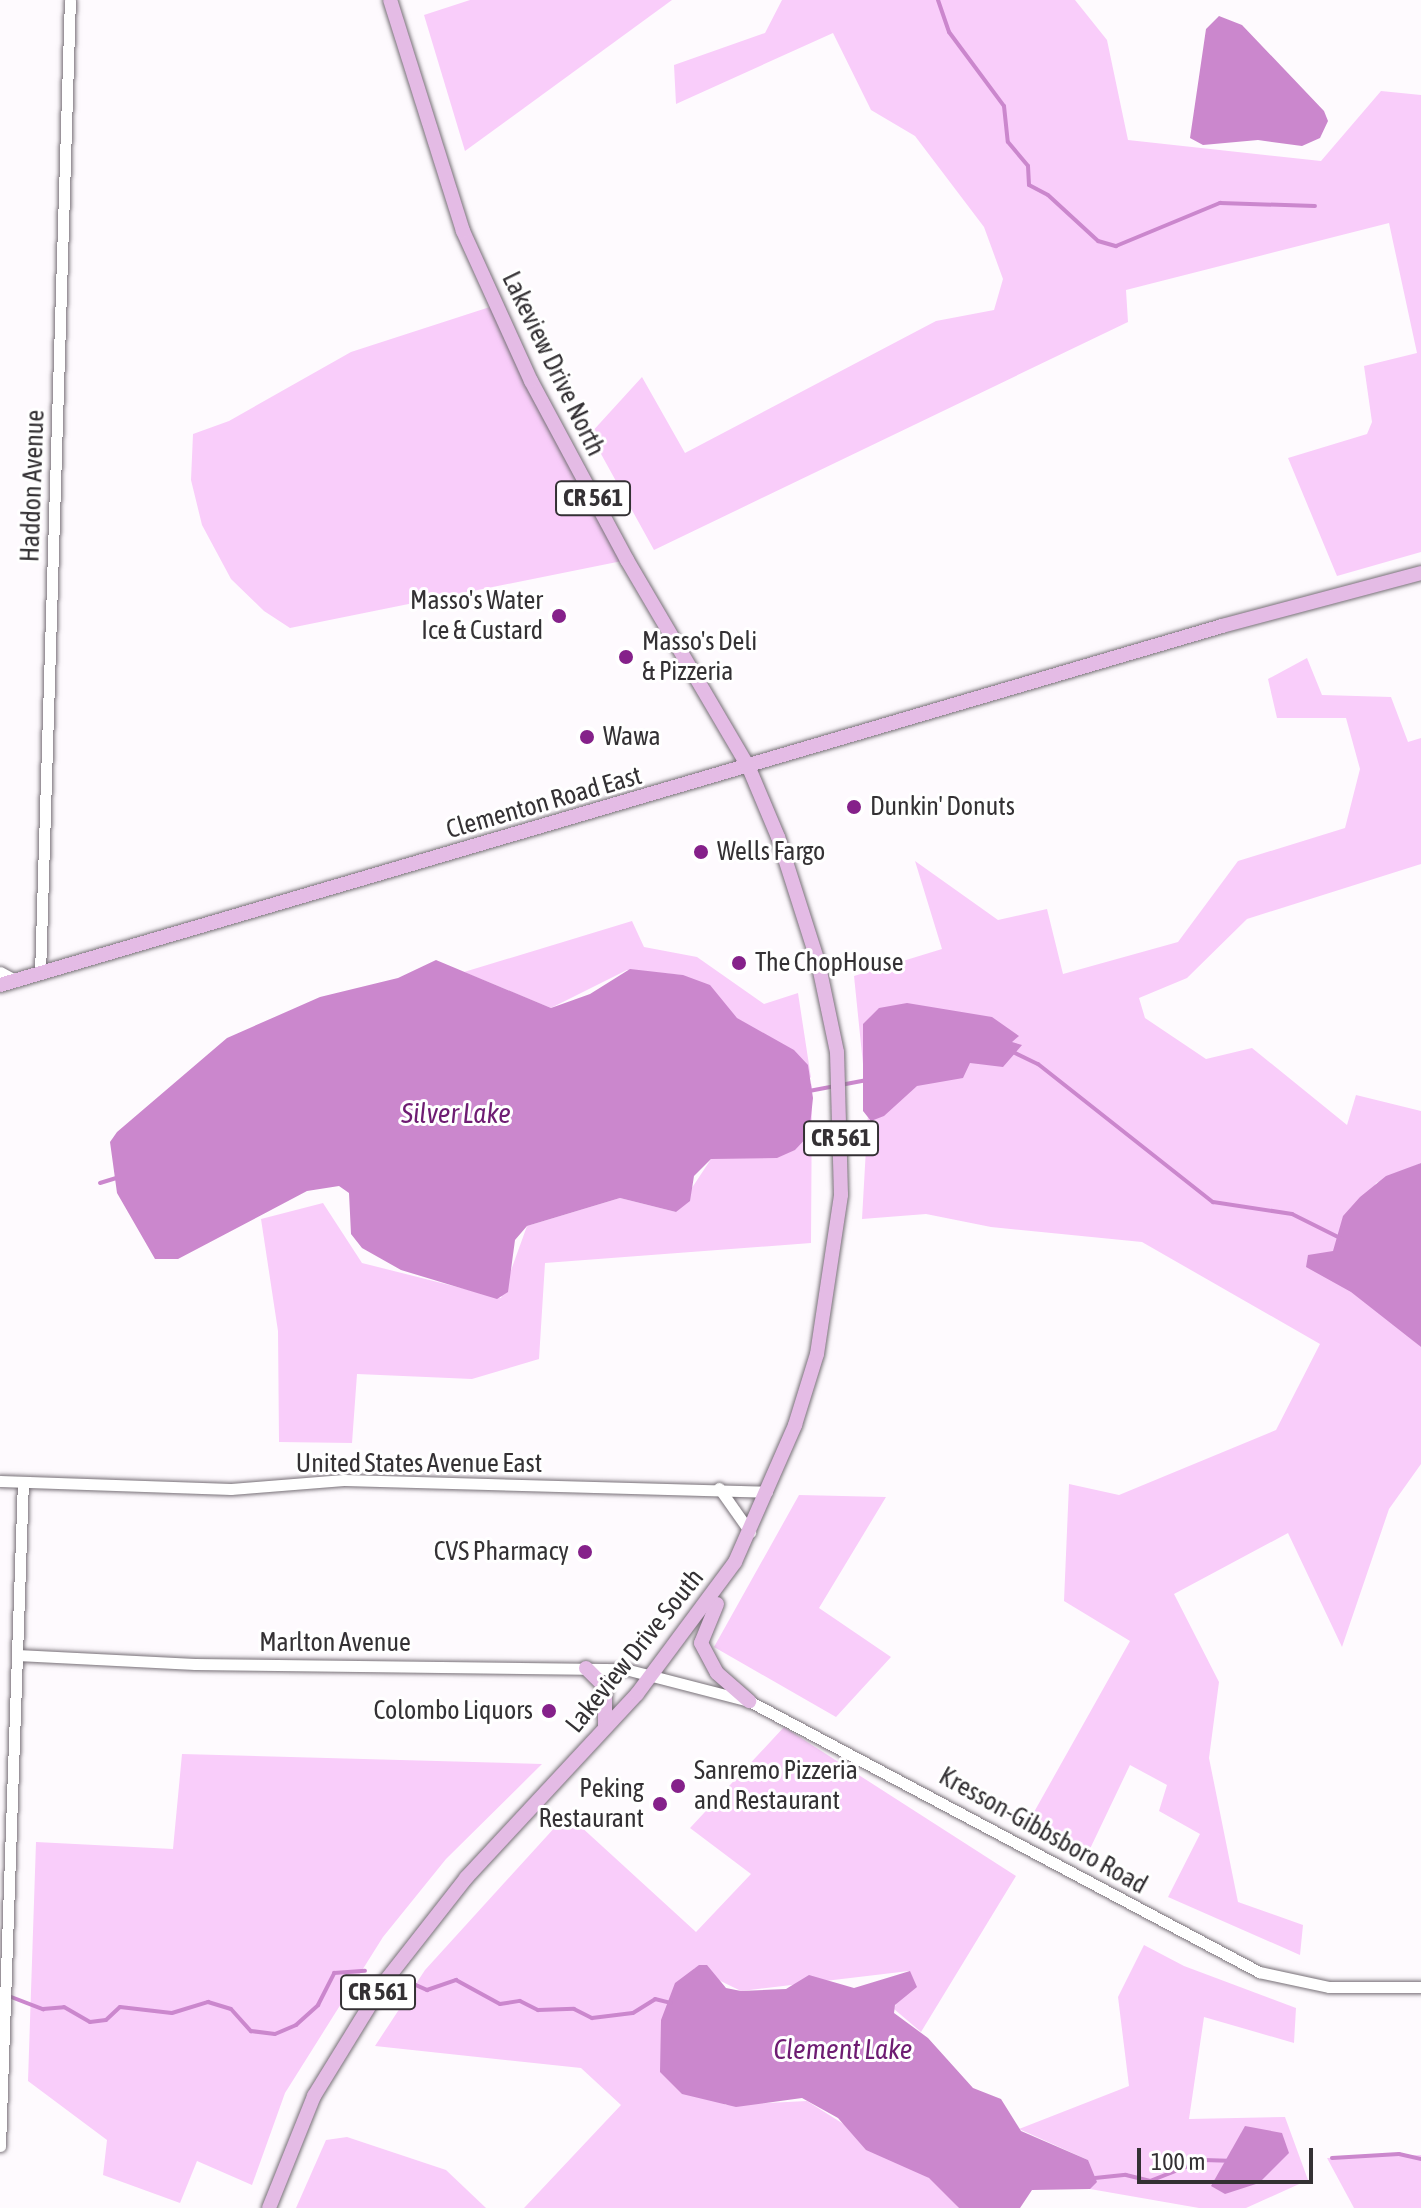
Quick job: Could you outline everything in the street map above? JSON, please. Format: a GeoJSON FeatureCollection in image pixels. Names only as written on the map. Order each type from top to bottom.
{"type":"FeatureCollection","features":[{"type":"Feature","properties":{"kind":"main road","name":"Lakeview Drive North"},"geometry":{"type":"LineString","coordinates":[[390,0],[463,231],[537,394],[749,768]]}},
{"type":"Feature","properties":{"kind":"main road","name":"Clementon Road East"},"geometry":{"type":"LineString","coordinates":[[0,985],[749,768],[1192,635],[1421,573]]}},
{"type":"Feature","properties":{"kind":"main road","name":"Lakeview Drive South"},"geometry":{"type":"LineString","coordinates":[[269,2208],[314,2096],[383,1984],[466,1878],[651,1676],[723,1582],[750,1532],[800,1412],[829,1295],[841,1195],[841,1100],[837,1052],[818,962],[789,868],[749,768]]}},
{"type":"Feature","properties":{"kind":"main road"},"geometry":{"type":"LineString","coordinates":[[723,1582],[701,1643],[717,1673],[749,1701]]}},
{"type":"Feature","properties":{"kind":"main road"},"geometry":{"type":"LineString","coordinates":[[586,1668],[605,1687],[609,1707],[604,1729]]}},
{"type":"Feature","properties":{"kind":"street","name":"Haddon Avenue"},"geometry":{"type":"LineString","coordinates":[[40,974],[70,0]]}},
{"type":"Feature","properties":{"kind":"street"},"geometry":{"type":"LineString","coordinates":[[0,972],[17,981]]}},
{"type":"Feature","properties":{"kind":"street","name":"United States Avenue East"},"geometry":{"type":"LineString","coordinates":[[0,1481],[231,1489],[344,1480],[719,1488],[767,1492]]}},
{"type":"Feature","properties":{"kind":"street"},"geometry":{"type":"LineString","coordinates":[[0,2146],[23,1482]]}},
{"type":"Feature","properties":{"kind":"street"},"geometry":{"type":"LineString","coordinates":[[719,1488],[750,1532]]}},
{"type":"Feature","properties":{"kind":"street","name":"Marlton Avenue"},"geometry":{"type":"LineString","coordinates":[[17,1655],[195,1664],[586,1668],[651,1676]]}},
{"type":"Feature","properties":{"kind":"street","name":"Kresson-Gibbsboro Road"},"geometry":{"type":"LineString","coordinates":[[651,1676],[749,1701],[1259,1972],[1329,1987],[1421,1987]]}},
{"type":"Feature","properties":{"kind":"shaded area"},"geometry":{"type":"Polygon","coordinates":[[[470,0],[672,0],[465,151],[424,15],[470,0]]]}},
{"type":"Feature","properties":{"kind":"shaded area"},"geometry":{"type":"Polygon","coordinates":[[[782,0],[1075,0],[1107,40],[1128,140],[1321,161],[1381,91],[1421,95],[1421,552],[1337,576],[1288,458],[1367,434],[1372,422],[1364,366],[1417,353],[1389,223],[1126,290],[1128,322],[654,550],[590,434],[642,377],[685,453],[936,321],[994,310],[1003,279],[984,227],[915,136],[871,110],[833,33],[676,104],[674,65],[765,33],[782,0]]]}},
{"type":"Feature","properties":{"kind":"shaded area"},"geometry":{"type":"Polygon","coordinates":[[[496,305],[627,560],[290,628],[264,611],[231,579],[202,525],[191,480],[193,434],[229,421],[351,352],[496,305]]]}},
{"type":"Feature","properties":{"kind":"shaded area"},"geometry":{"type":"Polygon","coordinates":[[[1307,658],[1322,695],[1391,697],[1408,742],[1421,738],[1421,864],[1247,919],[1187,978],[1139,998],[1145,1018],[1206,1059],[1252,1048],[1347,1125],[1356,1095],[1421,1111],[1421,1163],[1376,1183],[1335,1274],[1421,1347],[1421,1464],[1389,1509],[1342,1647],[1288,1533],[1174,1594],[1219,1682],[1209,1758],[1238,1902],[1303,1925],[1300,1955],[1168,1897],[1200,1834],[1159,1811],[1167,1785],[1130,1765],[1088,1853],[1029,1821],[1130,1641],[1064,1601],[1069,1484],[1119,1495],[1276,1430],[1320,1344],[1142,1242],[991,1227],[926,1214],[862,1219],[868,1113],[854,976],[942,949],[915,861],[998,920],[1047,909],[1063,974],[1178,942],[1238,861],[1345,828],[1360,769],[1346,718],[1277,718],[1268,679],[1307,658]]]}},
{"type":"Feature","properties":{"kind":"shaded area"},"geometry":{"type":"Polygon","coordinates":[[[632,921],[644,947],[697,957],[764,1004],[798,993],[811,1078],[682,975],[627,970],[551,1008],[464,972],[632,921]]]}},
{"type":"Feature","properties":{"kind":"shaded area"},"geometry":{"type":"Polygon","coordinates":[[[812,1083],[811,1243],[545,1263],[539,1359],[472,1379],[357,1374],[352,1443],[279,1442],[278,1331],[261,1219],[323,1203],[362,1263],[501,1298],[527,1226],[620,1198],[676,1212],[711,1159],[795,1150],[812,1083]]]}},
{"type":"Feature","properties":{"kind":"shaded area"},"geometry":{"type":"Polygon","coordinates":[[[799,1495],[886,1497],[819,1608],[891,1657],[836,1717],[714,1647],[799,1495]]]}},
{"type":"Feature","properties":{"kind":"shaded area"},"geometry":{"type":"Polygon","coordinates":[[[784,1727],[1016,1876],[921,2032],[894,2009],[909,1971],[741,1991],[694,1968],[725,2105],[807,2101],[937,2183],[959,2208],[524,2208],[621,2105],[581,2068],[375,2046],[425,1970],[567,1814],[696,1932],[751,1874],[690,1828],[784,1727]]]}},
{"type":"Feature","properties":{"kind":"shaded area"},"geometry":{"type":"Polygon","coordinates":[[[182,1754],[542,1764],[446,1859],[383,1937],[285,2093],[252,2185],[197,2161],[180,2203],[103,2175],[107,2140],[28,2081],[36,1842],[173,1849],[182,1754]]]}},
{"type":"Feature","properties":{"kind":"shaded area"},"geometry":{"type":"Polygon","coordinates":[[[1144,1945],[1184,1966],[1296,2008],[1294,2043],[1204,2017],[1189,2119],[1285,2117],[1308,2180],[1246,2208],[1199,2208],[1090,2189],[1088,2160],[1019,2129],[1129,2086],[1118,1997],[1144,1945]]]}},
{"type":"Feature","properties":{"kind":"shaded area"},"geometry":{"type":"Polygon","coordinates":[[[347,2137],[446,2170],[486,2208],[296,2208],[326,2140],[347,2137]]]}},
{"type":"Feature","properties":{"kind":"shaded area"},"geometry":{"type":"Polygon","coordinates":[[[1421,2155],[1421,2208],[1354,2208],[1327,2158],[1421,2155]]]}},
{"type":"Feature","properties":{"kind":"water"},"geometry":{"type":"Polygon","coordinates":[[[1219,16],[1242,25],[1324,111],[1328,121],[1320,138],[1302,146],[1258,140],[1203,145],[1190,138],[1206,29],[1219,16]]]}},
{"type":"Feature","properties":{"kind":"water","name":"Silver Lake"},"geometry":{"type":"Polygon","coordinates":[[[436,960],[551,1008],[590,994],[630,969],[683,975],[710,985],[737,1018],[794,1050],[808,1065],[813,1098],[809,1135],[795,1150],[777,1158],[711,1159],[694,1176],[690,1201],[676,1212],[620,1198],[527,1226],[515,1240],[508,1292],[497,1299],[401,1270],[362,1248],[351,1234],[349,1193],[339,1186],[307,1191],[178,1259],[155,1259],[117,1193],[110,1142],[117,1132],[227,1038],[320,997],[398,978],[436,960]]]}},
{"type":"Feature","properties":{"kind":"water"},"geometry":{"type":"Polygon","coordinates":[[[907,1003],[992,1017],[1019,1036],[1012,1042],[1022,1045],[1003,1067],[970,1063],[963,1078],[917,1086],[884,1116],[871,1121],[863,1111],[863,1024],[879,1008],[907,1003]]]}},
{"type":"Feature","properties":{"kind":"water"},"geometry":{"type":"Polygon","coordinates":[[[1421,1163],[1421,1347],[1351,1292],[1306,1267],[1308,1255],[1333,1251],[1343,1216],[1360,1197],[1386,1176],[1421,1163]]]}},
{"type":"Feature","properties":{"kind":"water","name":"Clement Lake"},"geometry":{"type":"Polygon","coordinates":[[[699,1965],[707,1965],[726,1988],[741,1991],[786,1989],[809,1975],[854,1988],[910,1971],[917,1987],[895,2005],[894,2013],[928,2038],[973,2088],[1001,2099],[1021,2131],[1088,2160],[1097,2182],[1090,2189],[1032,2190],[1020,2208],[959,2208],[929,2178],[866,2150],[838,2118],[802,2098],[736,2107],[682,2094],[660,2072],[661,2020],[675,1983],[699,1965]]]}},
{"type":"Feature","properties":{"kind":"water"},"geometry":{"type":"Polygon","coordinates":[[[1245,2126],[1282,2133],[1289,2153],[1259,2183],[1225,2194],[1211,2186],[1245,2126]]]}},
{"type":"Feature","properties":{"kind":"waterway"},"geometry":{"type":"LineString","coordinates":[[938,0],[949,32],[1004,106],[1008,142],[1028,166],[1029,185],[1048,195],[1098,241],[1116,246],[1220,203],[1315,206]]}},
{"type":"Feature","properties":{"kind":"waterway"},"geometry":{"type":"LineString","coordinates":[[1013,1052],[1038,1064],[1213,1202],[1292,1214],[1342,1239]]}},
{"type":"Feature","properties":{"kind":"waterway"},"geometry":{"type":"LineString","coordinates":[[809,1091],[867,1080]]}},
{"type":"Feature","properties":{"kind":"waterway"},"geometry":{"type":"LineString","coordinates":[[100,1183],[116,1178]]}},
{"type":"Feature","properties":{"kind":"waterway"},"geometry":{"type":"LineString","coordinates":[[6,1995],[43,2009],[64,2007],[90,2022],[106,2020],[120,2007],[172,2013],[208,2002],[231,2009],[251,2031],[275,2034],[296,2025],[318,2005],[334,1973],[365,1971]]}},
{"type":"Feature","properties":{"kind":"waterway"},"geometry":{"type":"LineString","coordinates":[[409,1982],[427,1990],[456,1980],[500,2004],[520,2001],[538,2010],[574,2009],[592,2018],[633,2013],[655,1999],[671,2003]]}},
{"type":"Feature","properties":{"kind":"waterway"},"geometry":{"type":"LineString","coordinates":[[1332,2158],[1399,2154],[1421,2159]]}},
{"type":"Feature","properties":{"kind":"waterway"},"geometry":{"type":"LineString","coordinates":[[1095,2178],[1126,2175],[1150,2181],[1203,2160],[1228,2161]]}},
{"type":"Feature","properties":{"kind":"place","name":"Masso's Water Ice & Custard"},"geometry":{"type":"Point","coordinates":[559,616]}},
{"type":"Feature","properties":{"kind":"place","name":"Masso's Deli & Pizzeria"},"geometry":{"type":"Point","coordinates":[626,657]}},
{"type":"Feature","properties":{"kind":"place","name":"Wawa"},"geometry":{"type":"Point","coordinates":[587,737]}},
{"type":"Feature","properties":{"kind":"place","name":"Dunkin' Donuts"},"geometry":{"type":"Point","coordinates":[854,807]}},
{"type":"Feature","properties":{"kind":"place","name":"Wells Fargo"},"geometry":{"type":"Point","coordinates":[701,852]}},
{"type":"Feature","properties":{"kind":"place","name":"The ChopHouse"},"geometry":{"type":"Point","coordinates":[739,963]}},
{"type":"Feature","properties":{"kind":"place","name":"CVS Pharmacy"},"geometry":{"type":"Point","coordinates":[585,1552]}},
{"type":"Feature","properties":{"kind":"place","name":"Colombo Liquors"},"geometry":{"type":"Point","coordinates":[549,1711]}},
{"type":"Feature","properties":{"kind":"place","name":"Sanremo Pizzeria and Restaurant"},"geometry":{"type":"Point","coordinates":[678,1786]}},
{"type":"Feature","properties":{"kind":"place","name":"Peking Restaurant"},"geometry":{"type":"Point","coordinates":[660,1804]}}]}
